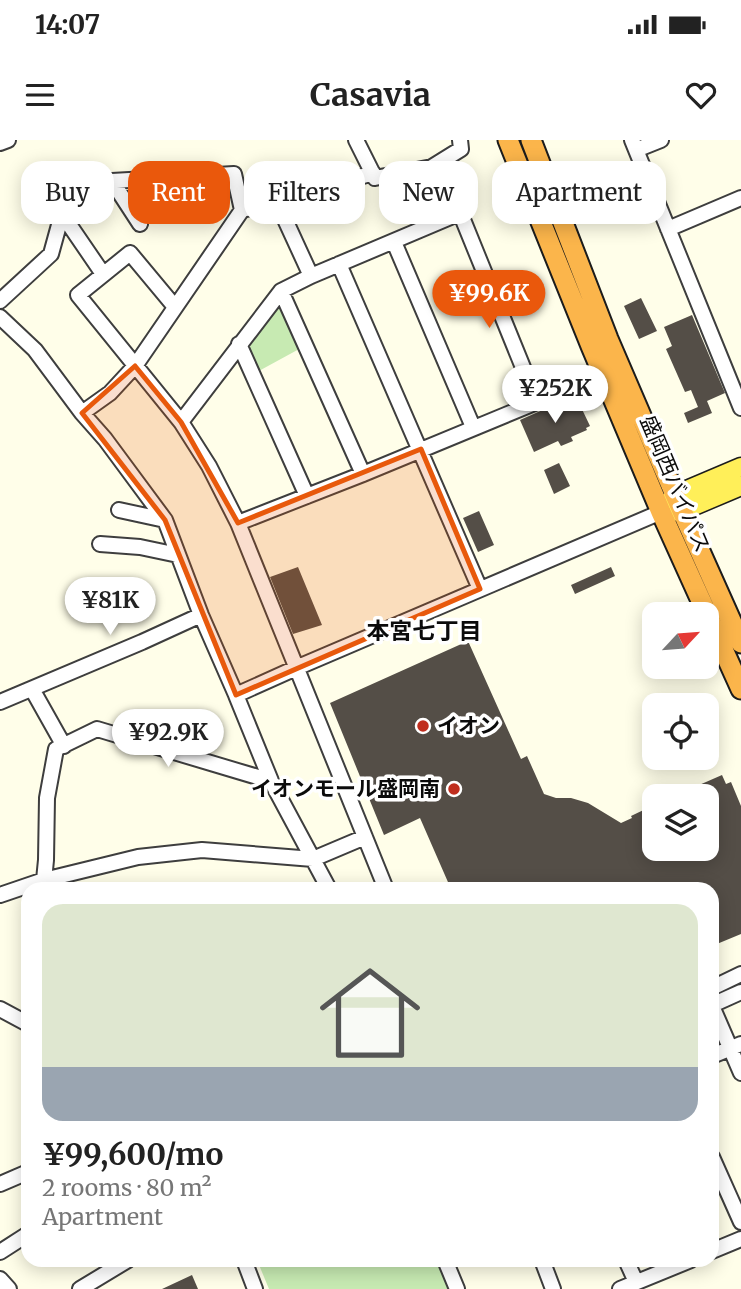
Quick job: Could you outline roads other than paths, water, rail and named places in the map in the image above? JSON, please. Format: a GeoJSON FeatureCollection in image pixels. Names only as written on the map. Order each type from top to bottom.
{"type":"FeatureCollection","features":[{"type":"Feature","properties":{"kind":"highway","name":"盛岡西バイパス"},"geometry":{"type":"LineString","coordinates":[[508,140],[661,512],[741,689]]}},
{"type":"Feature","properties":{"kind":"highway","name":"盛岡西バイパス"},"geometry":{"type":"LineString","coordinates":[[531,140],[608,339],[741,643]]}},
{"type":"Feature","properties":{"kind":"main road"},"geometry":{"type":"LineString","coordinates":[[661,512],[741,467]]}},
{"type":"Feature","properties":{"kind":"main road"},"geometry":{"type":"LineString","coordinates":[[678,503],[741,486]]}},
{"type":"Feature","properties":{"kind":"street"},"geometry":{"type":"LineString","coordinates":[[0,143],[8,140]]}},
{"type":"Feature","properties":{"kind":"street"},"geometry":{"type":"LineString","coordinates":[[356,140],[375,178],[379,177]]}},
{"type":"Feature","properties":{"kind":"street"},"geometry":{"type":"LineString","coordinates":[[443,161],[461,149],[460,140]]}},
{"type":"Feature","properties":{"kind":"street"},"geometry":{"type":"LineString","coordinates":[[661,140],[634,145],[741,408]]}},
{"type":"Feature","properties":{"kind":"street"},"geometry":{"type":"LineString","coordinates":[[365,175],[373,173]]}},
{"type":"Feature","properties":{"kind":"street"},"geometry":{"type":"LineString","coordinates":[[82,413],[110,393],[135,366],[242,210],[234,174],[114,181]]}},
{"type":"Feature","properties":{"kind":"street"},"geometry":{"type":"LineString","coordinates":[[114,184],[128,206]]}},
{"type":"Feature","properties":{"kind":"street"},"geometry":{"type":"LineString","coordinates":[[668,229],[741,198]]}},
{"type":"Feature","properties":{"kind":"street"},"geometry":{"type":"LineString","coordinates":[[0,302],[51,254],[59,224]]}},
{"type":"Feature","properties":{"kind":"street"},"geometry":{"type":"LineString","coordinates":[[69,224],[103,274]]}},
{"type":"Feature","properties":{"kind":"street"},"geometry":{"type":"LineString","coordinates":[[287,224],[311,276]]}},
{"type":"Feature","properties":{"kind":"street"},"geometry":{"type":"LineString","coordinates":[[181,422],[281,291],[435,224]]}},
{"type":"Feature","properties":{"kind":"street"},"geometry":{"type":"LineString","coordinates":[[464,224],[537,402]]}},
{"type":"Feature","properties":{"kind":"street"},"geometry":{"type":"LineString","coordinates":[[394,242],[473,427]]}},
{"type":"Feature","properties":{"kind":"street"},"geometry":{"type":"LineString","coordinates":[[175,307],[130,253],[78,295],[181,422],[209,466],[238,523],[383,882]]}},
{"type":"Feature","properties":{"kind":"street"},"geometry":{"type":"LineString","coordinates":[[339,264],[481,589]]}},
{"type":"Feature","properties":{"kind":"street"},"geometry":{"type":"LineString","coordinates":[[281,291],[363,474]]}},
{"type":"Feature","properties":{"kind":"street"},"geometry":{"type":"LineString","coordinates":[[0,317],[35,350],[165,520],[201,615],[271,781],[325,882]]}},
{"type":"Feature","properties":{"kind":"street"},"geometry":{"type":"LineString","coordinates":[[239,344],[307,496]]}},
{"type":"Feature","properties":{"kind":"street"},"geometry":{"type":"LineString","coordinates":[[238,523],[583,382]]}},
{"type":"Feature","properties":{"kind":"street"},"geometry":{"type":"LineString","coordinates":[[119,510],[165,520]]}},
{"type":"Feature","properties":{"kind":"street"},"geometry":{"type":"LineString","coordinates":[[236,695],[661,512]]}},
{"type":"Feature","properties":{"kind":"street"},"geometry":{"type":"LineString","coordinates":[[100,544],[140,547],[178,555]]}},
{"type":"Feature","properties":{"kind":"street"},"geometry":{"type":"LineString","coordinates":[[0,702],[201,615]]}},
{"type":"Feature","properties":{"kind":"street"},"geometry":{"type":"LineString","coordinates":[[32,689],[64,746]]}},
{"type":"Feature","properties":{"kind":"street"},"geometry":{"type":"LineString","coordinates":[[44,880],[47,798],[56,749],[97,729],[271,781]]}},
{"type":"Feature","properties":{"kind":"street"},"geometry":{"type":"LineString","coordinates":[[38,882],[138,857],[202,850],[313,859],[365,837]]}},
{"type":"Feature","properties":{"kind":"street"},"geometry":{"type":"LineString","coordinates":[[0,895],[21,888]]}},
{"type":"Feature","properties":{"kind":"street"},"geometry":{"type":"LineString","coordinates":[[719,985],[741,974]]}},
{"type":"Feature","properties":{"kind":"street"},"geometry":{"type":"LineString","coordinates":[[719,1003],[741,992]]}},
{"type":"Feature","properties":{"kind":"street"},"geometry":{"type":"LineString","coordinates":[[0,1009],[21,1020]]}},
{"type":"Feature","properties":{"kind":"street"},"geometry":{"type":"LineString","coordinates":[[719,1018],[736,1046],[741,1073]]}},
{"type":"Feature","properties":{"kind":"street"},"geometry":{"type":"LineString","coordinates":[[719,1053],[736,1046]]}},
{"type":"Feature","properties":{"kind":"street"},"geometry":{"type":"LineString","coordinates":[[719,1173],[741,1222]]}},
{"type":"Feature","properties":{"kind":"street"},"geometry":{"type":"LineString","coordinates":[[0,1184],[21,1175]]}},
{"type":"Feature","properties":{"kind":"street"},"geometry":{"type":"LineString","coordinates":[[0,1252],[21,1238]]}},
{"type":"Feature","properties":{"kind":"street"},"geometry":{"type":"LineString","coordinates":[[719,1248],[741,1239]]}},
{"type":"Feature","properties":{"kind":"street"},"geometry":{"type":"LineString","coordinates":[[80,1289],[116,1267]]}},
{"type":"Feature","properties":{"kind":"street"},"geometry":{"type":"LineString","coordinates":[[247,1267],[255,1289]]}},
{"type":"Feature","properties":{"kind":"street"},"geometry":{"type":"LineString","coordinates":[[448,1267],[457,1289]]}},
{"type":"Feature","properties":{"kind":"street"},"geometry":{"type":"LineString","coordinates":[[545,1267],[554,1289]]}},
{"type":"Feature","properties":{"kind":"street"},"geometry":{"type":"LineString","coordinates":[[627,1267],[628,1287],[675,1267]]}},
{"type":"Feature","properties":{"kind":"street"},"geometry":{"type":"LineString","coordinates":[[0,1279],[9,1289]]}},
{"type":"Feature","properties":{"kind":"place","name":"イオン"},"geometry":{"type":"Point","coordinates":[423,726]}},
{"type":"Feature","properties":{"kind":"place","name":"イオンモール盛岡南"},"geometry":{"type":"Point","coordinates":[454,789]}},
{"type":"Feature","properties":{"kind":"district","name":"本宮七丁目"},"geometry":{"type":"Point","coordinates":[424,631]}}]}
